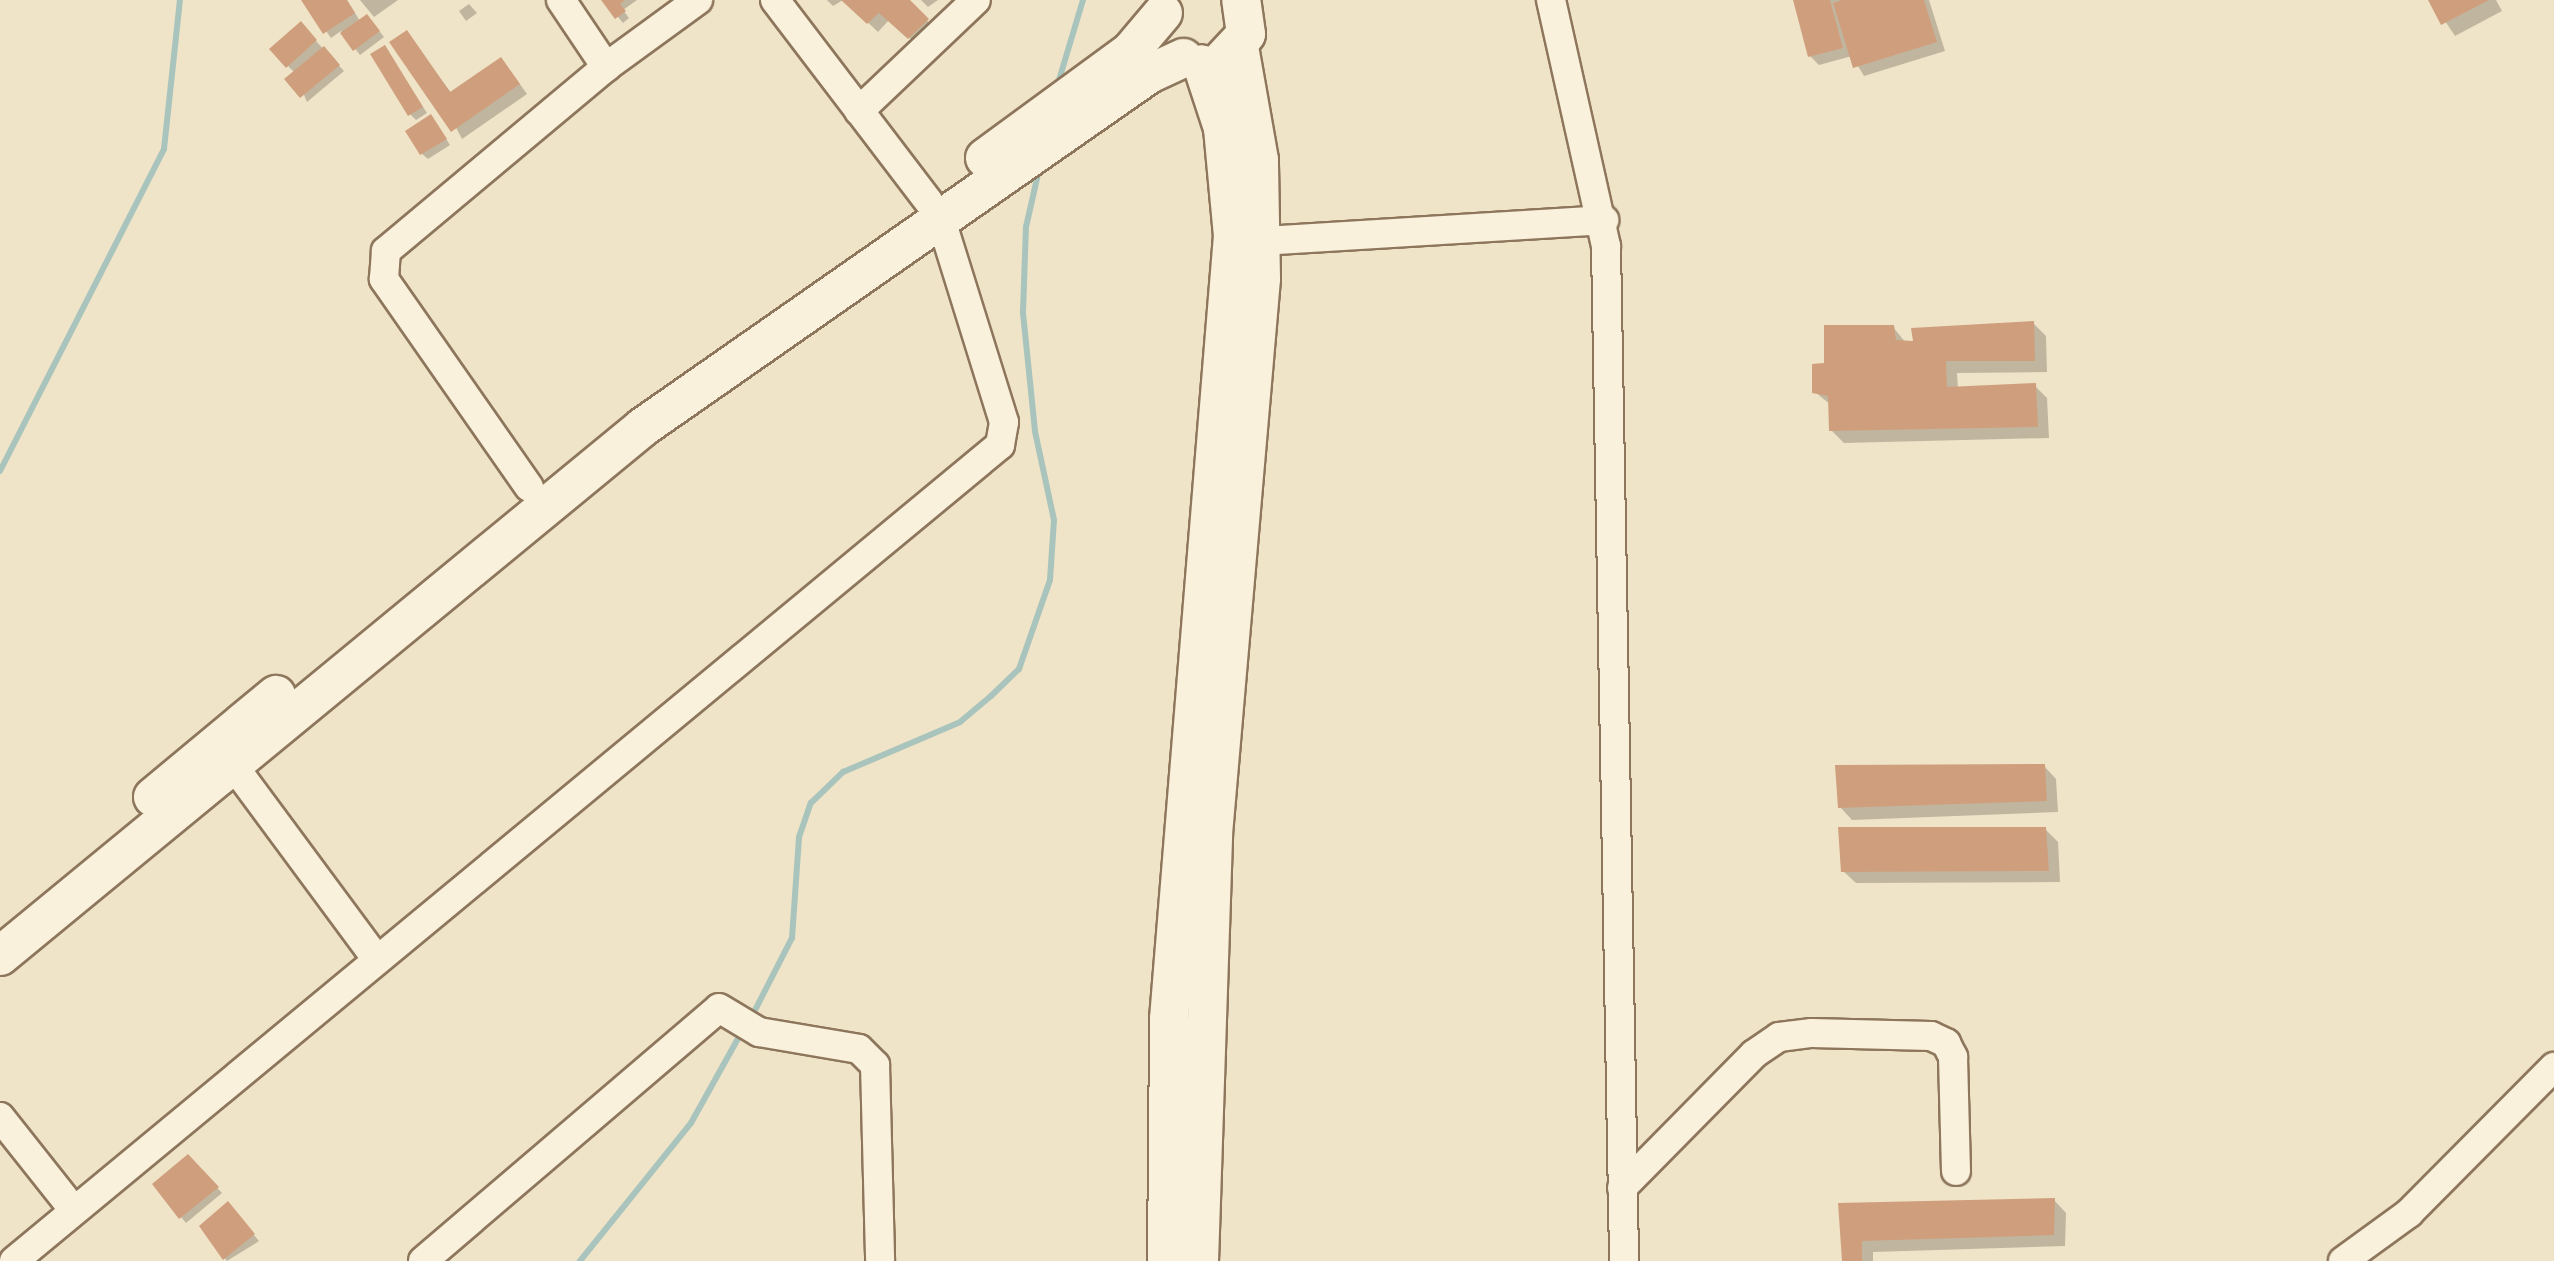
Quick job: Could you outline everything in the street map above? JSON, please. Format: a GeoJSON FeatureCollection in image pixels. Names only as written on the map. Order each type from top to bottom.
{"type":"FeatureCollection","features":[{"type":"Feature","properties":{"kind":"main road"},"geometry":{"type":"LineString","coordinates":[[1166,6],[1168,44],[1193,61],[1223,128],[1234,236],[1176,922],[1164,1160],[1167,1261]]}},
{"type":"Feature","properties":{"kind":"main road"},"geometry":{"type":"LineString","coordinates":[[1042,139],[1071,98],[1130,52],[1166,6]]}},
{"type":"Feature","properties":{"kind":"main road"},"geometry":{"type":"LineString","coordinates":[[0,922],[529,487],[1042,139],[1149,74],[1193,61],[1249,16]]}},
{"type":"Feature","properties":{"kind":"main road"},"geometry":{"type":"LineString","coordinates":[[1199,1261],[1213,834],[1262,241],[1249,16]]}},
{"type":"Feature","properties":{"kind":"main road"},"geometry":{"type":"LineString","coordinates":[[0,956],[644,427],[935,211]]}},
{"type":"Feature","properties":{"kind":"street"},"geometry":{"type":"LineString","coordinates":[[561,0],[606,67]]}},
{"type":"Feature","properties":{"kind":"street"},"geometry":{"type":"LineString","coordinates":[[529,487],[381,266],[386,251],[606,67],[698,0]]}},
{"type":"Feature","properties":{"kind":"street"},"geometry":{"type":"LineString","coordinates":[[14,1261],[72,1208],[1000,445],[1004,422],[935,211],[775,0]]}},
{"type":"Feature","properties":{"kind":"street"},"geometry":{"type":"LineString","coordinates":[[858,111],[976,0]]}},
{"type":"Feature","properties":{"kind":"street"},"geometry":{"type":"LineString","coordinates":[[1551,0],[1604,220],[1624,1261]]}},
{"type":"Feature","properties":{"kind":"street"},"geometry":{"type":"LineString","coordinates":[[1262,241],[1604,220]]}},
{"type":"Feature","properties":{"kind":"street"},"geometry":{"type":"LineString","coordinates":[[233,764],[375,958]]}},
{"type":"Feature","properties":{"kind":"street"},"geometry":{"type":"LineString","coordinates":[[423,1261],[682,1034],[723,1009],[759,1032],[859,1049],[875,1065],[880,1261]]}},
{"type":"Feature","properties":{"kind":"street"},"geometry":{"type":"LineString","coordinates":[[1622,1188],[1754,1054],[1778,1037],[1812,1033],[1931,1036],[1946,1044],[1953,1057],[1956,1172]]}},
{"type":"Feature","properties":{"kind":"street"},"geometry":{"type":"LineString","coordinates":[[2344,1261],[2410,1213],[2554,1067]]}},
{"type":"Feature","properties":{"kind":"street"},"geometry":{"type":"LineString","coordinates":[[0,1118],[72,1208]]}},
{"type":"Feature","properties":{"kind":"building"},"geometry":{"type":"Polygon","coordinates":[[[301,0],[347,0],[355,13],[323,34],[301,0]]]}},
{"type":"Feature","properties":{"kind":"building"},"geometry":{"type":"Polygon","coordinates":[[[601,0],[625,0],[620,4],[626,11],[615,19],[601,0]]]}},
{"type":"Feature","properties":{"kind":"building"},"geometry":{"type":"Polygon","coordinates":[[[841,0],[910,0],[929,19],[908,39],[879,13],[867,24],[841,0]]]}},
{"type":"Feature","properties":{"kind":"building"},"geometry":{"type":"Polygon","coordinates":[[[1793,0],[1830,0],[1843,48],[1808,57],[1793,0]]]}},
{"type":"Feature","properties":{"kind":"building"},"geometry":{"type":"Polygon","coordinates":[[[1924,0],[1937,42],[1853,68],[1833,3],[1924,0]]]}},
{"type":"Feature","properties":{"kind":"building"},"geometry":{"type":"Polygon","coordinates":[[[2428,0],[2489,0],[2441,25],[2428,0]]]}},
{"type":"Feature","properties":{"kind":"building"},"geometry":{"type":"Polygon","coordinates":[[[367,14],[380,31],[353,51],[340,33],[367,14]]]}},
{"type":"Feature","properties":{"kind":"building"},"geometry":{"type":"Polygon","coordinates":[[[301,21],[317,40],[286,68],[269,49],[301,21]]]}},
{"type":"Feature","properties":{"kind":"building"},"geometry":{"type":"Polygon","coordinates":[[[407,30],[450,92],[501,57],[520,84],[451,132],[389,42],[407,30]]]}},
{"type":"Feature","properties":{"kind":"building"},"geometry":{"type":"Polygon","coordinates":[[[385,45],[423,107],[408,116],[370,54],[385,45]]]}},
{"type":"Feature","properties":{"kind":"building"},"geometry":{"type":"Polygon","coordinates":[[[324,46],[340,65],[300,98],[284,79],[324,46]]]}},
{"type":"Feature","properties":{"kind":"building"},"geometry":{"type":"Polygon","coordinates":[[[431,114],[447,139],[420,155],[405,131],[431,114]]]}},
{"type":"Feature","properties":{"kind":"building"},"geometry":{"type":"Polygon","coordinates":[[[2034,321],[2035,361],[1946,361],[1947,387],[2036,383],[2038,427],[1829,431],[1828,396],[1812,393],[1812,364],[1824,363],[1824,325],[1894,325],[1896,340],[1913,341],[1911,328],[2034,321]]]}},
{"type":"Feature","properties":{"kind":"building"},"geometry":{"type":"Polygon","coordinates":[[[2045,764],[2047,801],[1838,808],[1835,765],[2045,764]]]}},
{"type":"Feature","properties":{"kind":"building"},"geometry":{"type":"Polygon","coordinates":[[[1838,827],[2046,827],[2049,871],[1841,872],[1838,827]]]}},
{"type":"Feature","properties":{"kind":"building"},"geometry":{"type":"Polygon","coordinates":[[[188,1154],[219,1187],[179,1219],[152,1184],[188,1154]]]}},
{"type":"Feature","properties":{"kind":"building"},"geometry":{"type":"Polygon","coordinates":[[[2055,1198],[2054,1235],[1862,1241],[1862,1261],[1842,1261],[1838,1203],[2055,1198]]]}},
{"type":"Feature","properties":{"kind":"building"},"geometry":{"type":"Polygon","coordinates":[[[228,1201],[255,1234],[223,1260],[199,1226],[228,1201]]]}},
{"type":"Feature","properties":{"kind":"waterway"},"geometry":{"type":"LineString","coordinates":[[0,471],[164,149],[180,0]]}},
{"type":"Feature","properties":{"kind":"waterway"},"geometry":{"type":"LineString","coordinates":[[1056,90],[1083,0]]}},
{"type":"Feature","properties":{"kind":"waterway"},"geometry":{"type":"LineString","coordinates":[[751,1018],[792,938],[799,837],[811,803],[843,772],[960,722],[991,696],[1019,669],[1050,580],[1054,520],[1035,431],[1023,312],[1026,227],[1039,170]]}},
{"type":"Feature","properties":{"kind":"waterway"},"geometry":{"type":"LineString","coordinates":[[580,1261],[691,1123],[741,1033]]}}]}
